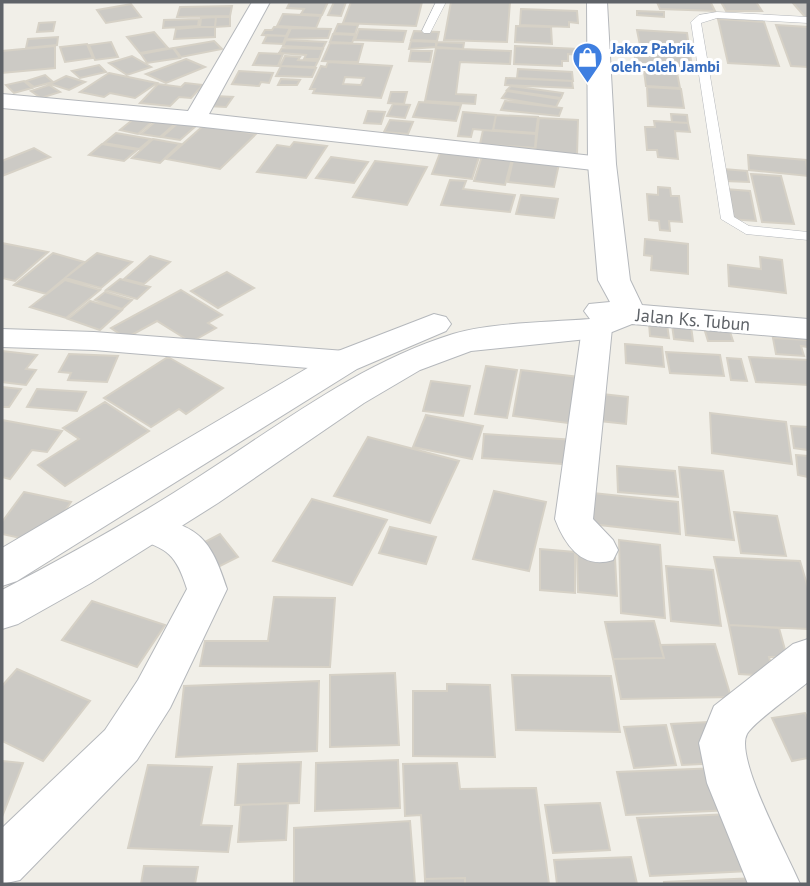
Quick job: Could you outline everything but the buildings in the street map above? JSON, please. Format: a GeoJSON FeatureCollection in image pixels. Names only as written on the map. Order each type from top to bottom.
{"type":"FeatureCollection","features":[{"type":"Feature","properties":{"kind":"street"},"geometry":{"type":"LineString","coordinates":[[195,118],[261,2]]}},
{"type":"Feature","properties":{"kind":"street"},"geometry":{"type":"LineString","coordinates":[[2,611],[76,571],[204,494],[351,395],[408,362],[439,349],[477,339],[601,317],[626,300],[614,280],[602,164],[597,2]]}},
{"type":"Feature","properties":{"kind":"street"},"geometry":{"type":"LineString","coordinates":[[2,101],[195,118],[602,164]]}},
{"type":"Feature","properties":{"kind":"street"},"geometry":{"type":"LineString","coordinates":[[599,550],[579,531],[574,519],[601,317],[594,299],[614,280]]}},
{"type":"Feature","properties":{"kind":"street"},"geometry":{"type":"LineString","coordinates":[[2,569],[345,361],[442,322],[471,316],[545,314],[601,317]]}},
{"type":"Feature","properties":{"kind":"street","name":"Jalan Ks. Tubun"},"geometry":{"type":"LineString","coordinates":[[601,317],[808,329]]}},
{"type":"Feature","properties":{"kind":"street"},"geometry":{"type":"LineString","coordinates":[[2,338],[94,341],[345,361]]}},
{"type":"Feature","properties":{"kind":"street"},"geometry":{"type":"LineString","coordinates":[[2,862],[121,745],[154,694],[207,589],[199,561],[187,543],[169,533],[147,528]]}},
{"type":"Feature","properties":{"kind":"street"},"geometry":{"type":"LineString","coordinates":[[774,884],[738,799],[722,750],[724,734],[730,720],[808,657]]}},
{"type":"Feature","properties":{"kind":"lane"},"geometry":{"type":"LineString","coordinates":[[426,31],[441,2]]}},
{"type":"Feature","properties":{"kind":"lane"},"geometry":{"type":"LineString","coordinates":[[808,20],[717,15],[702,17],[696,22],[728,219],[746,230],[808,236]]}},
{"type":"Feature","properties":{"kind":"place","name":"Jakoz Pabrik oleh-oleh Jambi"},"geometry":{"type":"Point","coordinates":[588,84]}}]}
